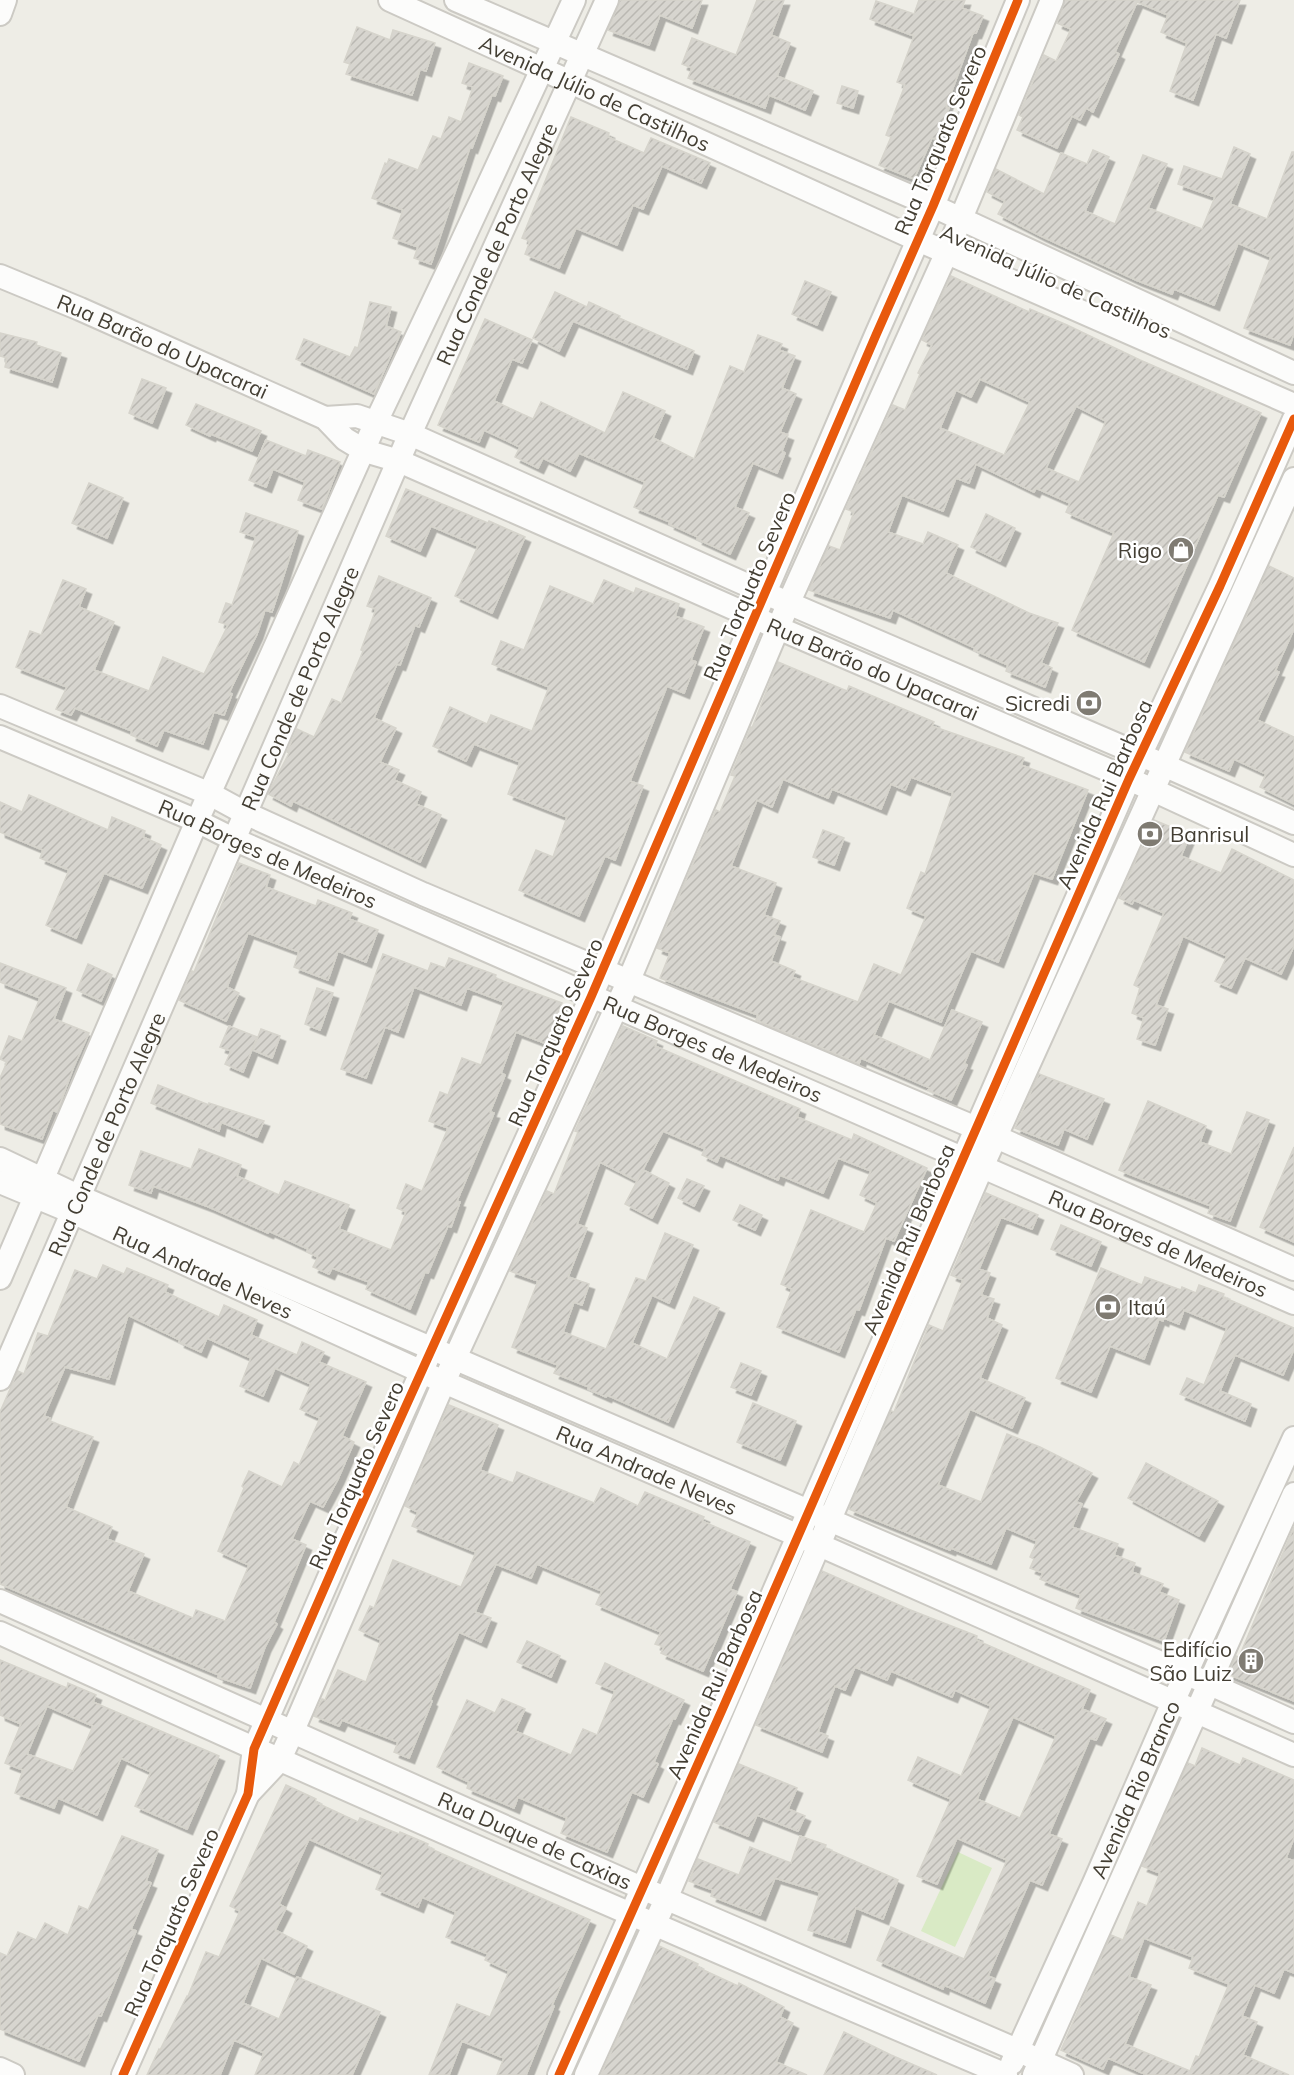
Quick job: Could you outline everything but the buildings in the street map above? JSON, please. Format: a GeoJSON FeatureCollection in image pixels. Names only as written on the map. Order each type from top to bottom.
{"type":"FeatureCollection","features":[{"type":"Feature","properties":{"kind":"street"},"geometry":{"type":"LineString","coordinates":[[0,14],[5,0]]}},
{"type":"Feature","properties":{"kind":"street","name":"Avenida Júlio de Castilhos"},"geometry":{"type":"LineString","coordinates":[[390,0],[918,240],[1294,405]]}},
{"type":"Feature","properties":{"kind":"street","name":"Avenida Júlio de Castilhos"},"geometry":{"type":"LineString","coordinates":[[456,0],[933,206],[1294,373]]}},
{"type":"Feature","properties":{"kind":"street","name":"Rua Conde de Porto Alegre"},"geometry":{"type":"LineString","coordinates":[[0,1278],[197,821],[365,451],[376,422],[574,0]]}},
{"type":"Feature","properties":{"kind":"street","name":"Rua Conde de Porto Alegre"},"geometry":{"type":"LineString","coordinates":[[0,1378],[410,434],[607,0]]}},
{"type":"Feature","properties":{"kind":"street","name":"Rua Torquato Severo"},"geometry":{"type":"LineString","coordinates":[[123,2075],[248,1794],[254,1749],[344,1543],[591,997],[933,206],[1018,0]]}},
{"type":"Feature","properties":{"kind":"street","name":"Rua Torquato Severo"},"geometry":{"type":"LineString","coordinates":[[248,1794],[279,1761],[292,1733],[444,1382],[628,980],[789,602],[946,252],[1052,0]]}},
{"type":"Feature","properties":{"kind":"street"},"geometry":{"type":"LineString","coordinates":[[1002,37],[1031,49]]}},
{"type":"Feature","properties":{"kind":"street"},"geometry":{"type":"LineString","coordinates":[[459,248],[488,263]]}},
{"type":"Feature","properties":{"kind":"street","name":"Rua Barão do Upacarai"},"geometry":{"type":"LineString","coordinates":[[0,276],[325,418],[345,439],[365,451],[399,461],[778,628],[1130,779],[1294,855]]}},
{"type":"Feature","properties":{"kind":"street"},"geometry":{"type":"LineString","coordinates":[[876,335],[903,348]]}},
{"type":"Feature","properties":{"kind":"street","name":"Rua Barão do Upacarai"},"geometry":{"type":"LineString","coordinates":[[325,418],[357,416],[410,434],[1294,823]]}},
{"type":"Feature","properties":{"kind":"street","name":"Avenida Rui Barbosa"},"geometry":{"type":"LineString","coordinates":[[986,1133],[1130,779],[1220,586],[1294,419]]}},
{"type":"Feature","properties":{"kind":"street","name":"Avenida Rui Barbosa"},"geometry":{"type":"LineString","coordinates":[[586,2075],[666,1899],[820,1545],[900,1331],[973,1161],[1152,791],[1294,478]]}},
{"type":"Feature","properties":{"kind":"street"},"geometry":{"type":"LineString","coordinates":[[586,543],[596,516]]}},
{"type":"Feature","properties":{"kind":"street"},"geometry":{"type":"LineString","coordinates":[[1220,586],[1241,596]]}},
{"type":"Feature","properties":{"kind":"street"},"geometry":{"type":"LineString","coordinates":[[294,609],[326,627]]}},
{"type":"Feature","properties":{"kind":"street"},"geometry":{"type":"LineString","coordinates":[[966,709],[978,684]]}},
{"type":"Feature","properties":{"kind":"street"},"geometry":{"type":"LineString","coordinates":[[2,738],[8,710]]}},
{"type":"Feature","properties":{"kind":"street","name":"Rua Borges de Medeiros"},"geometry":{"type":"LineString","coordinates":[[8,710],[210,794],[245,813],[423,894],[986,1133],[1294,1269]]}},
{"type":"Feature","properties":{"kind":"street"},"geometry":{"type":"LineString","coordinates":[[1042,742],[1053,717]]}},
{"type":"Feature","properties":{"kind":"street","name":"Rua Borges de Medeiros"},"geometry":{"type":"LineString","coordinates":[[2,738],[197,821],[233,840],[615,1008],[973,1161],[1294,1302]]}},
{"type":"Feature","properties":{"kind":"street"},"geometry":{"type":"LineString","coordinates":[[694,759],[719,768]]}},
{"type":"Feature","properties":{"kind":"street"},"geometry":{"type":"LineString","coordinates":[[412,918],[423,894]]}},
{"type":"Feature","properties":{"kind":"street"},"geometry":{"type":"LineString","coordinates":[[506,960],[517,934]]}},
{"type":"Feature","properties":{"kind":"street"},"geometry":{"type":"LineString","coordinates":[[119,1004],[154,1021]]}},
{"type":"Feature","properties":{"kind":"street"},"geometry":{"type":"LineString","coordinates":[[545,1100],[569,1110]]}},
{"type":"Feature","properties":{"kind":"street","name":"Rua Andrade Neves"},"geometry":{"type":"LineString","coordinates":[[0,1159],[40,1188],[245,1279],[335,1332],[422,1372],[820,1545],[1196,1713],[1293,1751]]}},
{"type":"Feature","properties":{"kind":"street"},"geometry":{"type":"LineString","coordinates":[[1074,1205],[1086,1177]]}},
{"type":"Feature","properties":{"kind":"street","name":"Rua Andrade Neves"},"geometry":{"type":"LineString","coordinates":[[0,1182],[40,1188]]}},
{"type":"Feature","properties":{"kind":"street"},"geometry":{"type":"LineString","coordinates":[[1258,1286],[1273,1259]]}},
{"type":"Feature","properties":{"kind":"street","name":"Rua Andrade Neves"},"geometry":{"type":"LineString","coordinates":[[245,1279],[346,1310],[1294,1722]]}},
{"type":"Feature","properties":{"kind":"street"},"geometry":{"type":"LineString","coordinates":[[335,1332],[346,1310]]}},
{"type":"Feature","properties":{"kind":"street","name":"Avenida Rui Barbosa"},"geometry":{"type":"LineString","coordinates":[[559,2075],[644,1889],[809,1512],[900,1331]]}},
{"type":"Feature","properties":{"kind":"street"},"geometry":{"type":"LineString","coordinates":[[620,1458],[629,1434]]}},
{"type":"Feature","properties":{"kind":"street","name":"Avenida Rio Branco"},"geometry":{"type":"LineString","coordinates":[[1007,2075],[1094,1883],[1185,1673],[1264,1507],[1294,1438]]}},
{"type":"Feature","properties":{"kind":"street","name":"Avenida Rio Branco"},"geometry":{"type":"LineString","coordinates":[[1037,2068],[1294,1494]]}},
{"type":"Feature","properties":{"kind":"street"},"geometry":{"type":"LineString","coordinates":[[1264,1507],[1285,1516]]}},
{"type":"Feature","properties":{"kind":"street"},"geometry":{"type":"LineString","coordinates":[[344,1543],[370,1553]]}},
{"type":"Feature","properties":{"kind":"street","name":"Rua Duque de Caxias"},"geometry":{"type":"LineString","coordinates":[[0,1601],[666,1899],[1017,2050],[1037,2068],[1072,2075]]}},
{"type":"Feature","properties":{"kind":"street","name":"Rua Duque de Caxias"},"geometry":{"type":"LineString","coordinates":[[0,1633],[279,1761],[654,1926],[1007,2075]]}},
{"type":"Feature","properties":{"kind":"street"},"geometry":{"type":"LineString","coordinates":[[77,1669],[89,1641]]}},
{"type":"Feature","properties":{"kind":"street"},"geometry":{"type":"LineString","coordinates":[[722,1710],[744,1720]]}},
{"type":"Feature","properties":{"kind":"street"},"geometry":{"type":"LineString","coordinates":[[454,1838],[466,1810]]}},
{"type":"Feature","properties":{"kind":"street"},"geometry":{"type":"LineString","coordinates":[[1094,1883],[1116,1893]]}},
{"type":"Feature","properties":{"kind":"street"},"geometry":{"type":"LineString","coordinates":[[742,1963],[754,1936]]}},
{"type":"Feature","properties":{"kind":"street"},"geometry":{"type":"LineString","coordinates":[[908,2033],[921,2008]]}},
{"type":"Feature","properties":{"kind":"street"},"geometry":{"type":"LineString","coordinates":[[0,2069],[13,2075]]}},
{"type":"Feature","properties":{"kind":"green space"},"geometry":{"type":"Polygon","coordinates":[[[958,1852],[992,1868],[955,1947],[921,1931],[958,1852]]]}},
{"type":"Feature","properties":{"kind":"cycle path"},"geometry":{"type":"LineString","coordinates":[[123,2075],[248,1794],[254,1749],[344,1543],[591,997],[933,206],[1018,0]]}},
{"type":"Feature","properties":{"kind":"cycle path"},"geometry":{"type":"LineString","coordinates":[[559,2075],[722,1710],[1129,779],[1220,586],[1294,419]]}},
{"type":"Feature","properties":{"kind":"place","name":"Rigo"},"geometry":{"type":"Point","coordinates":[1181,550]}},
{"type":"Feature","properties":{"kind":"place","name":"Sicredi"},"geometry":{"type":"Point","coordinates":[1089,703]}},
{"type":"Feature","properties":{"kind":"place","name":"Banrisul"},"geometry":{"type":"Point","coordinates":[1150,834]}},
{"type":"Feature","properties":{"kind":"place","name":"Itaú"},"geometry":{"type":"Point","coordinates":[1108,1307]}},
{"type":"Feature","properties":{"kind":"place","name":"Edifício São Luiz"},"geometry":{"type":"Point","coordinates":[1251,1661]}}]}
